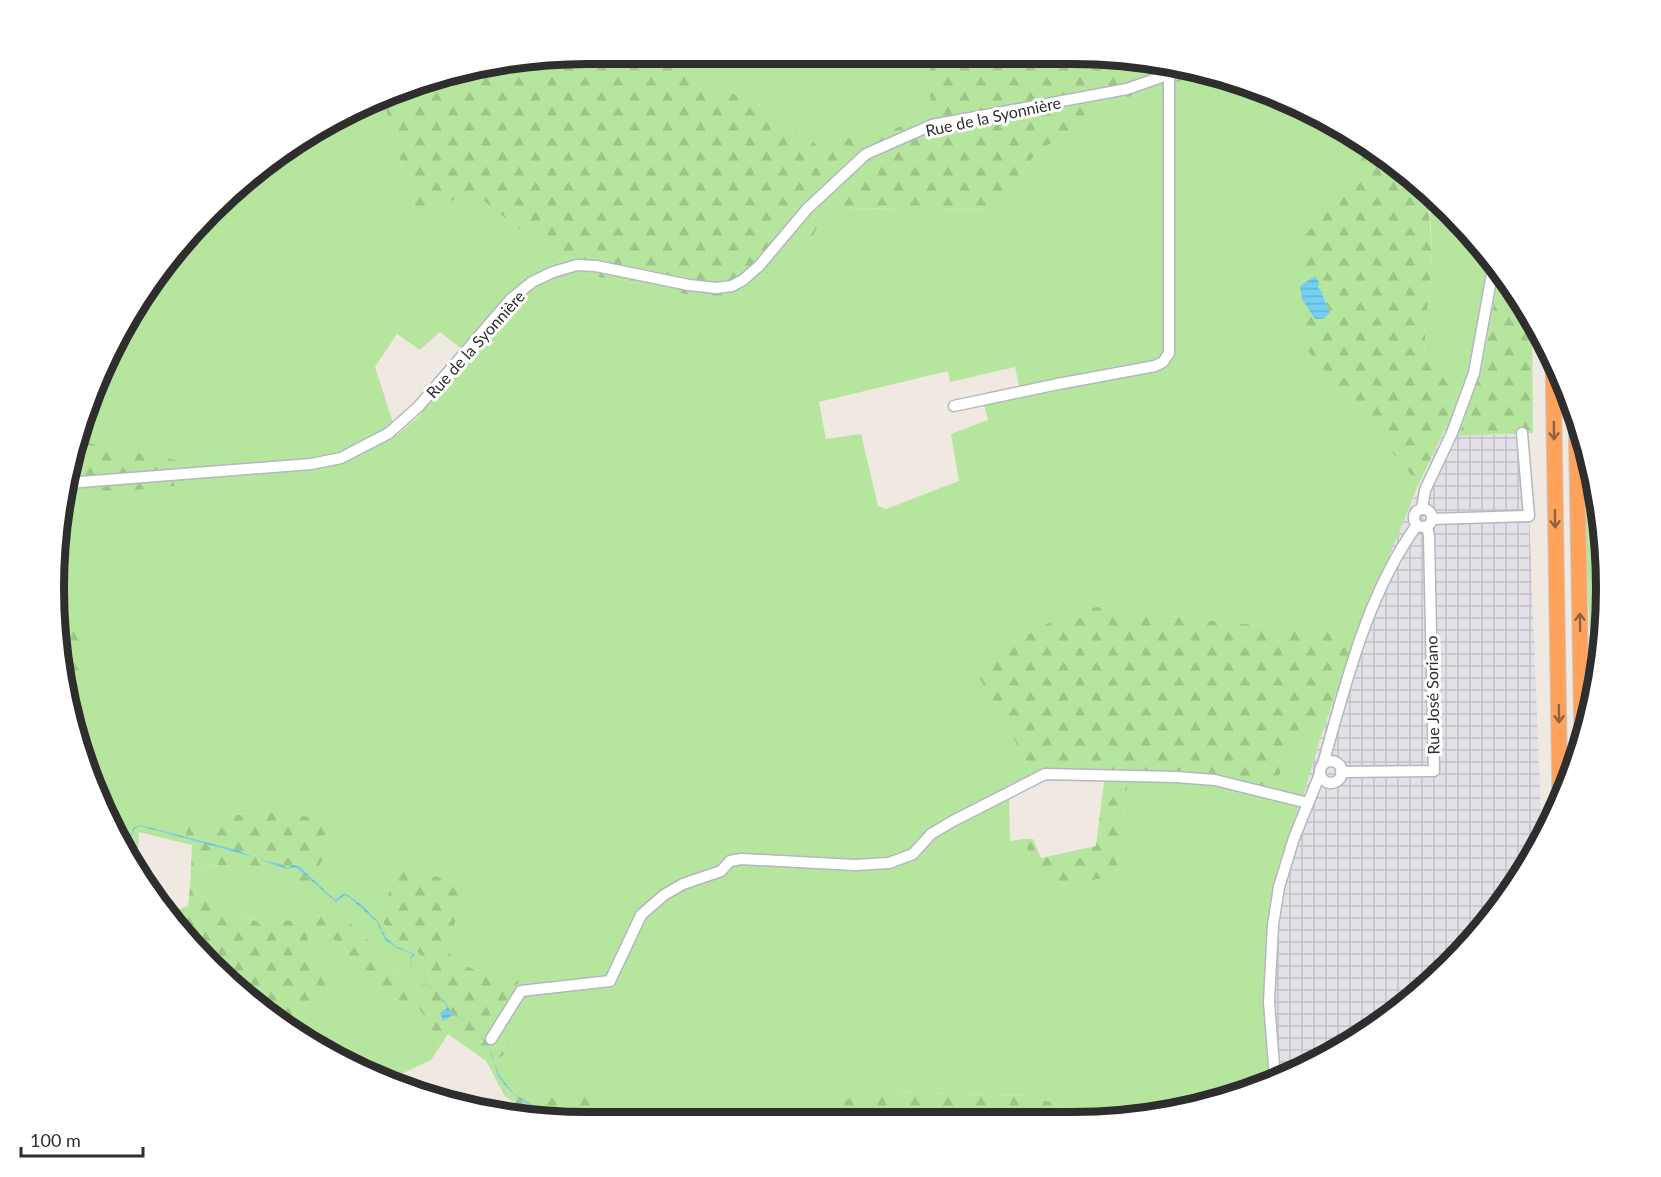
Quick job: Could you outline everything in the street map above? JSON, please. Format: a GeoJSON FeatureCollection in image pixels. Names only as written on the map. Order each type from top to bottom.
{"type":"FeatureCollection","features":[{"type":"Feature","properties":{"kind":"highway"},"geometry":{"type":"LineString","coordinates":[[1552,378],[1560,782]]}},
{"type":"Feature","properties":{"kind":"highway"},"geometry":{"type":"LineString","coordinates":[[1577,445],[1581,713]]}},
{"type":"Feature","properties":{"kind":"street"},"geometry":{"type":"LineString","coordinates":[[954,406],[1155,366],[1163,362],[1168,353],[1169,75]]}},
{"type":"Feature","properties":{"kind":"street","name":"Rue de la Syonnière"},"geometry":{"type":"LineString","coordinates":[[76,482],[311,465],[341,458],[389,433],[419,406],[511,299],[532,282],[553,272],[577,264],[689,285],[716,288],[732,286],[759,266],[807,209],[866,154],[932,125],[1128,88],[1169,75]]}},
{"type":"Feature","properties":{"kind":"street"},"geometry":{"type":"LineString","coordinates":[[1492,275],[1474,373],[1452,433],[1425,490],[1422,509],[1415,514],[1414,520],[1425,524],[1529,516],[1522,434]]}},
{"type":"Feature","properties":{"kind":"street"},"geometry":{"type":"LineString","coordinates":[[1275,1072],[1269,1002],[1273,925],[1279,887],[1322,769],[1367,623],[1400,549],[1425,524],[1431,513],[1422,509]]}},
{"type":"Feature","properties":{"kind":"street","name":"Rue José Soriano"},"geometry":{"type":"LineString","coordinates":[[1339,767],[1434,771],[1429,536],[1425,524]]}},
{"type":"Feature","properties":{"kind":"street"},"geometry":{"type":"LineString","coordinates":[[1308,803],[1338,779],[1339,767],[1333,753],[1334,725]]}},
{"type":"Feature","properties":{"kind":"street"},"geometry":{"type":"LineString","coordinates":[[1322,769],[1329,761],[1339,767]]}},
{"type":"Feature","properties":{"kind":"street"},"geometry":{"type":"LineString","coordinates":[[1322,769],[1324,780],[1331,783]]}},
{"type":"Feature","properties":{"kind":"street"},"geometry":{"type":"LineString","coordinates":[[491,1039],[521,992],[610,981],[641,915],[664,895],[683,884],[721,871],[730,861],[741,859],[855,865],[889,864],[913,854],[931,834],[953,821],[1045,774],[1215,780],[1308,803]]}},
{"type":"Feature","properties":{"kind":"shaded area"},"geometry":{"type":"Polygon","coordinates":[[[1444,431],[1459,436],[1526,434],[1541,822],[1508,880],[1466,934],[1443,959],[1418,982],[1364,1024],[1304,1058],[1270,1074],[1265,1019],[1268,940],[1289,843],[1321,736],[1357,635],[1396,538],[1444,431]]]}},
{"type":"Feature","properties":{"kind":"green space"},"geometry":{"type":"Polygon","coordinates":[[[670,64],[930,64],[932,114],[889,131],[832,141],[822,150],[766,108],[676,69],[670,64]]]}},
{"type":"Feature","properties":{"kind":"green space"},"geometry":{"type":"Polygon","coordinates":[[[670,64],[676,69],[766,108],[822,149],[832,141],[889,131],[931,114],[929,64],[1072,64],[1141,69],[1190,78],[1112,102],[1038,152],[1020,173],[1008,210],[828,208],[811,239],[796,239],[769,271],[734,295],[702,298],[575,273],[470,190],[463,196],[416,216],[385,105],[453,82],[486,75],[554,66],[670,64]]]}},
{"type":"Feature","properties":{"kind":"green space"},"geometry":{"type":"Polygon","coordinates":[[[1190,78],[1241,92],[1273,104],[1365,154],[1413,477],[1417,488],[1357,635],[1097,607],[970,664],[994,701],[1032,773],[1032,777],[1009,784],[1010,841],[1024,839],[1040,889],[1116,876],[1129,775],[1294,734],[1321,736],[1289,843],[1268,940],[1265,1019],[1270,1074],[1208,1095],[1141,1108],[1107,1111],[1083,1112],[1031,1096],[889,1092],[832,1101],[809,1112],[595,1112],[602,1091],[577,1088],[558,1098],[541,1096],[520,1088],[505,1097],[489,1066],[505,1054],[504,1040],[492,1025],[479,971],[454,962],[448,949],[465,884],[399,868],[382,910],[384,924],[393,938],[413,945],[427,966],[432,982],[415,987],[394,971],[369,941],[347,920],[321,916],[265,924],[228,911],[190,887],[191,866],[237,865],[260,868],[306,886],[258,811],[189,824],[183,843],[139,832],[138,855],[104,789],[82,724],[75,691],[69,657],[64,588],[69,520],[74,494],[191,463],[85,442],[104,388],[135,326],[153,297],[195,243],[218,218],[270,173],[326,135],[385,105],[416,216],[463,196],[470,189],[575,273],[702,298],[769,271],[796,239],[811,239],[828,208],[1008,210],[1020,173],[1038,152],[1112,102],[1190,78]],[[440,332],[420,350],[397,334],[375,367],[397,435],[417,418],[469,355],[440,332]],[[1015,367],[950,382],[948,371],[819,402],[826,439],[861,434],[878,506],[886,509],[959,481],[951,434],[988,420],[984,405],[1021,396],[1015,367]]]}},
{"type":"Feature","properties":{"kind":"green space"},"geometry":{"type":"Polygon","coordinates":[[[1365,154],[1428,205],[1432,253],[1424,352],[1456,394],[1444,431],[1417,488],[1413,477],[1308,351],[1297,298],[1303,239],[1365,154]]]}},
{"type":"Feature","properties":{"kind":"green space"},"geometry":{"type":"Polygon","coordinates":[[[1430,213],[1438,214],[1443,218],[1498,283],[1484,358],[1459,436],[1444,431],[1456,394],[1424,352],[1432,253],[1430,213]]]}},
{"type":"Feature","properties":{"kind":"green space"},"geometry":{"type":"Polygon","coordinates":[[[1498,283],[1532,339],[1533,433],[1459,436],[1484,358],[1498,283]]]}},
{"type":"Feature","properties":{"kind":"green space"},"geometry":{"type":"Polygon","coordinates":[[[85,442],[192,463],[194,484],[73,496],[85,442]]]}},
{"type":"Feature","properties":{"kind":"green space"},"geometry":{"type":"Polygon","coordinates":[[[1586,484],[1595,554],[1595,623],[1591,662],[1586,484]]]}},
{"type":"Feature","properties":{"kind":"green space"},"geometry":{"type":"Polygon","coordinates":[[[1097,607],[1357,635],[1321,736],[1294,735],[1273,792],[1129,775],[1116,876],[1040,889],[1024,839],[1033,839],[1041,858],[1096,846],[1105,774],[1032,777],[994,701],[970,664],[1070,612],[1097,607]]]}},
{"type":"Feature","properties":{"kind":"green space"},"geometry":{"type":"Polygon","coordinates":[[[66,624],[83,625],[79,706],[69,657],[66,624]]]}},
{"type":"Feature","properties":{"kind":"green space"},"geometry":{"type":"Polygon","coordinates":[[[258,811],[327,819],[322,861],[306,886],[260,868],[237,865],[191,866],[192,845],[183,843],[189,824],[258,811]]]}},
{"type":"Feature","properties":{"kind":"green space"},"geometry":{"type":"Polygon","coordinates":[[[399,867],[465,884],[448,949],[454,962],[519,981],[492,1025],[504,1039],[505,1054],[489,1066],[486,1061],[448,1034],[441,1045],[419,1008],[375,991],[344,948],[324,932],[307,937],[332,1004],[286,1016],[218,959],[176,910],[188,906],[190,887],[228,911],[264,924],[321,916],[347,920],[369,941],[394,971],[415,987],[432,982],[427,966],[413,945],[393,938],[384,924],[382,910],[399,867]]]}},
{"type":"Feature","properties":{"kind":"green space"},"geometry":{"type":"Polygon","coordinates":[[[324,932],[344,948],[375,991],[419,1008],[441,1045],[431,1060],[396,1076],[326,1042],[286,1016],[332,1004],[307,937],[324,932]]]}},
{"type":"Feature","properties":{"kind":"green space"},"geometry":{"type":"Polygon","coordinates":[[[520,1088],[541,1096],[558,1098],[577,1088],[603,1091],[595,1112],[525,1108],[506,1097],[520,1088]]]}},
{"type":"Feature","properties":{"kind":"green space"},"geometry":{"type":"Polygon","coordinates":[[[889,1092],[1031,1096],[1083,1112],[809,1112],[832,1101],[889,1092]]]}},
{"type":"Feature","properties":{"kind":"water"},"geometry":{"type":"Polygon","coordinates":[[[1315,276],[1330,313],[1323,319],[1315,319],[1302,299],[1300,286],[1315,276]]]}},
{"type":"Feature","properties":{"kind":"water"},"geometry":{"type":"Polygon","coordinates":[[[140,825],[240,851],[255,858],[140,826],[134,829],[133,835],[127,836],[132,834],[133,828],[140,825]]]}},
{"type":"Feature","properties":{"kind":"water"},"geometry":{"type":"Polygon","coordinates":[[[259,859],[287,868],[294,865],[300,867],[335,900],[345,893],[363,906],[378,922],[386,938],[397,947],[415,954],[410,960],[413,954],[397,948],[385,940],[377,922],[349,897],[345,895],[336,902],[296,867],[287,869],[259,859]]]}},
{"type":"Feature","properties":{"kind":"water"},"geometry":{"type":"Polygon","coordinates":[[[413,970],[446,1003],[454,1014],[443,1021],[440,1013],[447,1008],[446,1004],[413,970]]]}},
{"type":"Feature","properties":{"kind":"water"},"geometry":{"type":"Polygon","coordinates":[[[495,1063],[499,1075],[514,1094],[541,1110],[535,1109],[511,1092],[504,1085],[499,1077],[495,1063]]]}}]}
